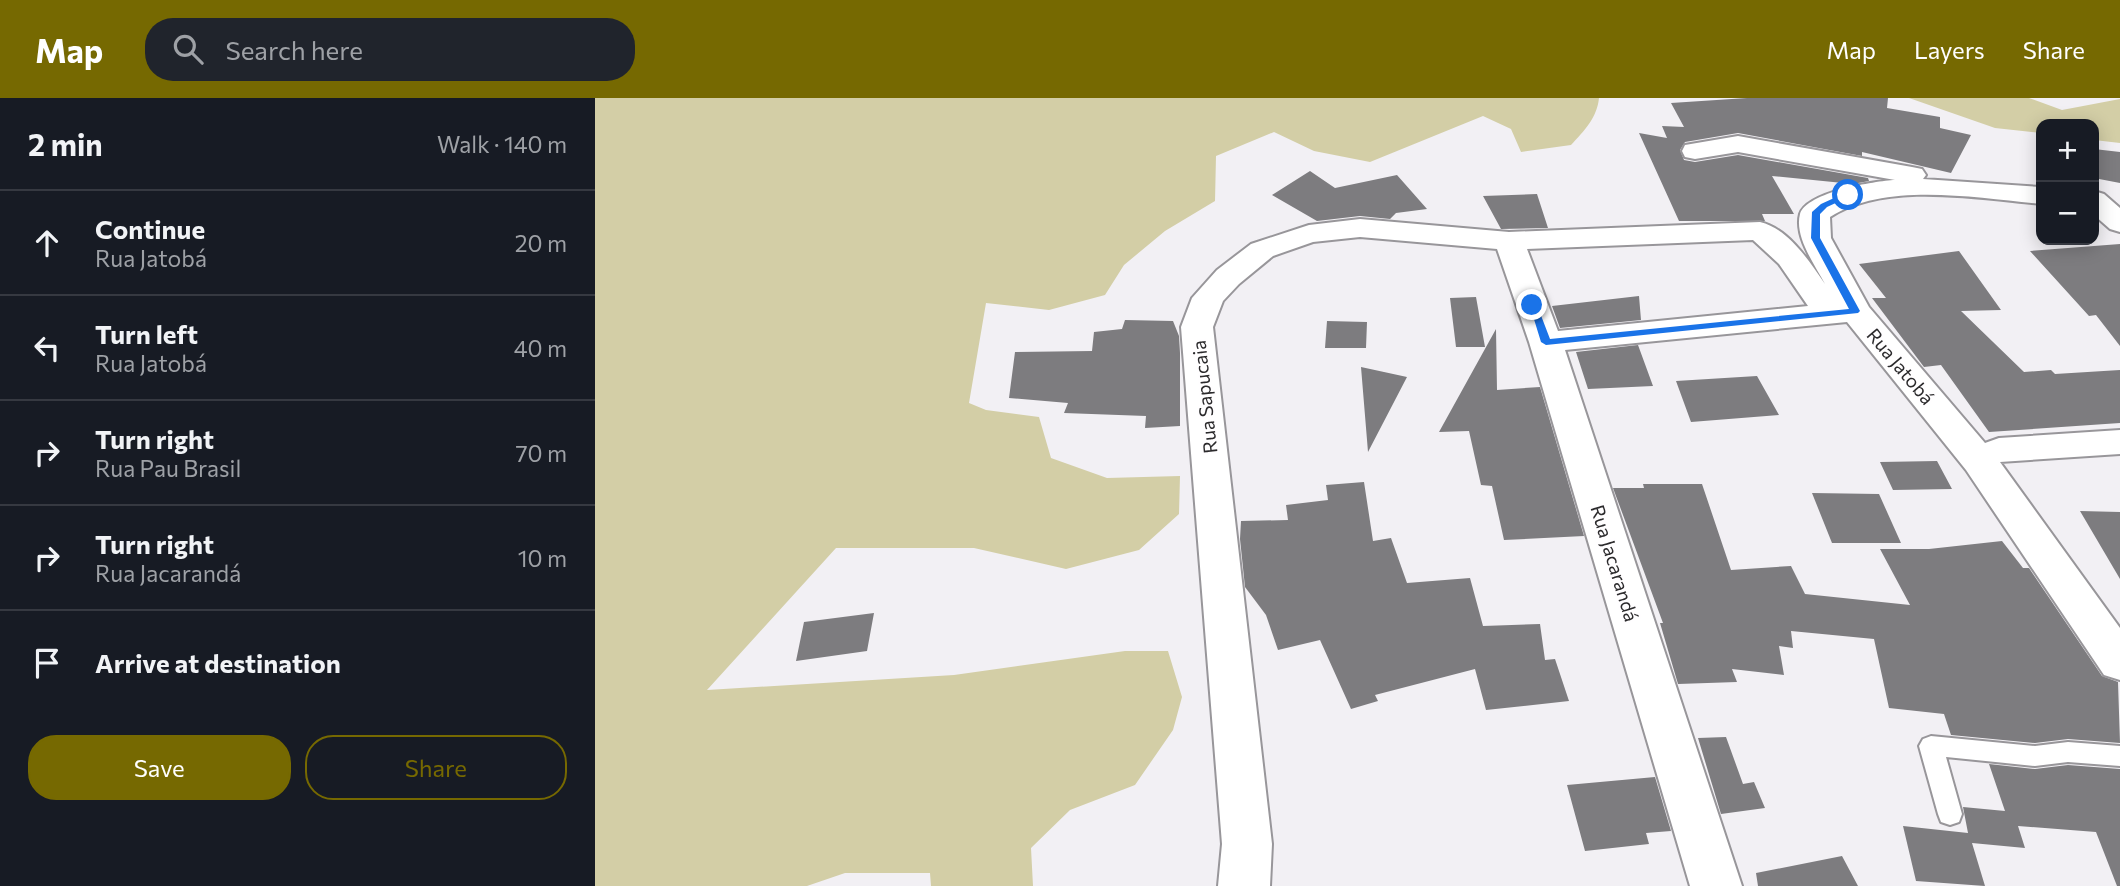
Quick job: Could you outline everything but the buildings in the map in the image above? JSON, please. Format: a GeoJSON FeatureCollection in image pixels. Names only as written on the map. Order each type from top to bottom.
{"type":"FeatureCollection","features":[{"type":"Feature","properties":{"kind":"street"},"geometry":{"type":"LineString","coordinates":[[1695,151],[1738,144],[2031,195]]}},
{"type":"Feature","properties":{"kind":"street","name":"Rua Jatobá"},"geometry":{"type":"LineString","coordinates":[[2031,195],[1889,188],[1848,195],[1824,206],[1815,214],[1816,238],[1842,313],[1979,461],[2120,662]]}},
{"type":"Feature","properties":{"kind":"street"},"geometry":{"type":"LineString","coordinates":[[2099,200],[2120,201]]}},
{"type":"Feature","properties":{"kind":"street"},"geometry":{"type":"LineString","coordinates":[[2099,204],[2120,223]]}},
{"type":"Feature","properties":{"kind":"street"},"geometry":{"type":"LineString","coordinates":[[1643,234],[1661,221],[1666,209]]}},
{"type":"Feature","properties":{"kind":"street","name":"Rua Sapucaia"},"geometry":{"type":"LineString","coordinates":[[1244,886],[1247,844],[1197,327],[1208,298],[1228,277],[1262,250],[1309,234],[1360,228],[1509,241],[1643,234],[1724,219],[1760,231],[1774,240],[1842,313]]}},
{"type":"Feature","properties":{"kind":"street","name":"Rua Jacarandá"},"geometry":{"type":"LineString","coordinates":[[1509,241],[1546,342],[1716,886]]}},
{"type":"Feature","properties":{"kind":"street"},"geometry":{"type":"LineString","coordinates":[[1546,342],[1842,313]]}},
{"type":"Feature","properties":{"kind":"street"},"geometry":{"type":"LineString","coordinates":[[1999,450],[2120,442]]}},
{"type":"Feature","properties":{"kind":"lane"},"geometry":{"type":"LineString","coordinates":[[1950,814],[1931,746],[2035,756],[2068,752],[2120,756]]}},
{"type":"Feature","properties":{"kind":"shaded area"},"geometry":{"type":"Polygon","coordinates":[[[595,98],[1599,98],[1593,118],[1571,145],[1521,152],[1511,129],[1483,116],[1370,162],[1314,151],[1274,132],[1216,156],[1215,201],[1165,231],[1124,265],[1105,295],[1049,310],[986,303],[969,403],[986,410],[1039,417],[1051,458],[1107,478],[1180,476],[1179,514],[1139,550],[1066,569],[974,548],[836,548],[707,690],[954,675],[1125,651],[1168,651],[1182,697],[1173,730],[1135,785],[1070,810],[1031,848],[1033,886],[931,886],[930,873],[845,873],[807,886],[595,886],[595,98]]]}},
{"type":"Feature","properties":{"kind":"shaded area"},"geometry":{"type":"Polygon","coordinates":[[[1909,98],[2029,98],[2062,110],[2120,99],[2120,143],[2099,141],[2099,119],[2036,119],[2036,132],[1995,128],[1909,98]]]}},
{"type":"Feature","properties":{"kind":"route"},"geometry":{"type":"LineString","coordinates":[[1532,305],[1546,342],[1855,311],[1816,238],[1815,214],[1824,206],[1848,195]]}}]}
